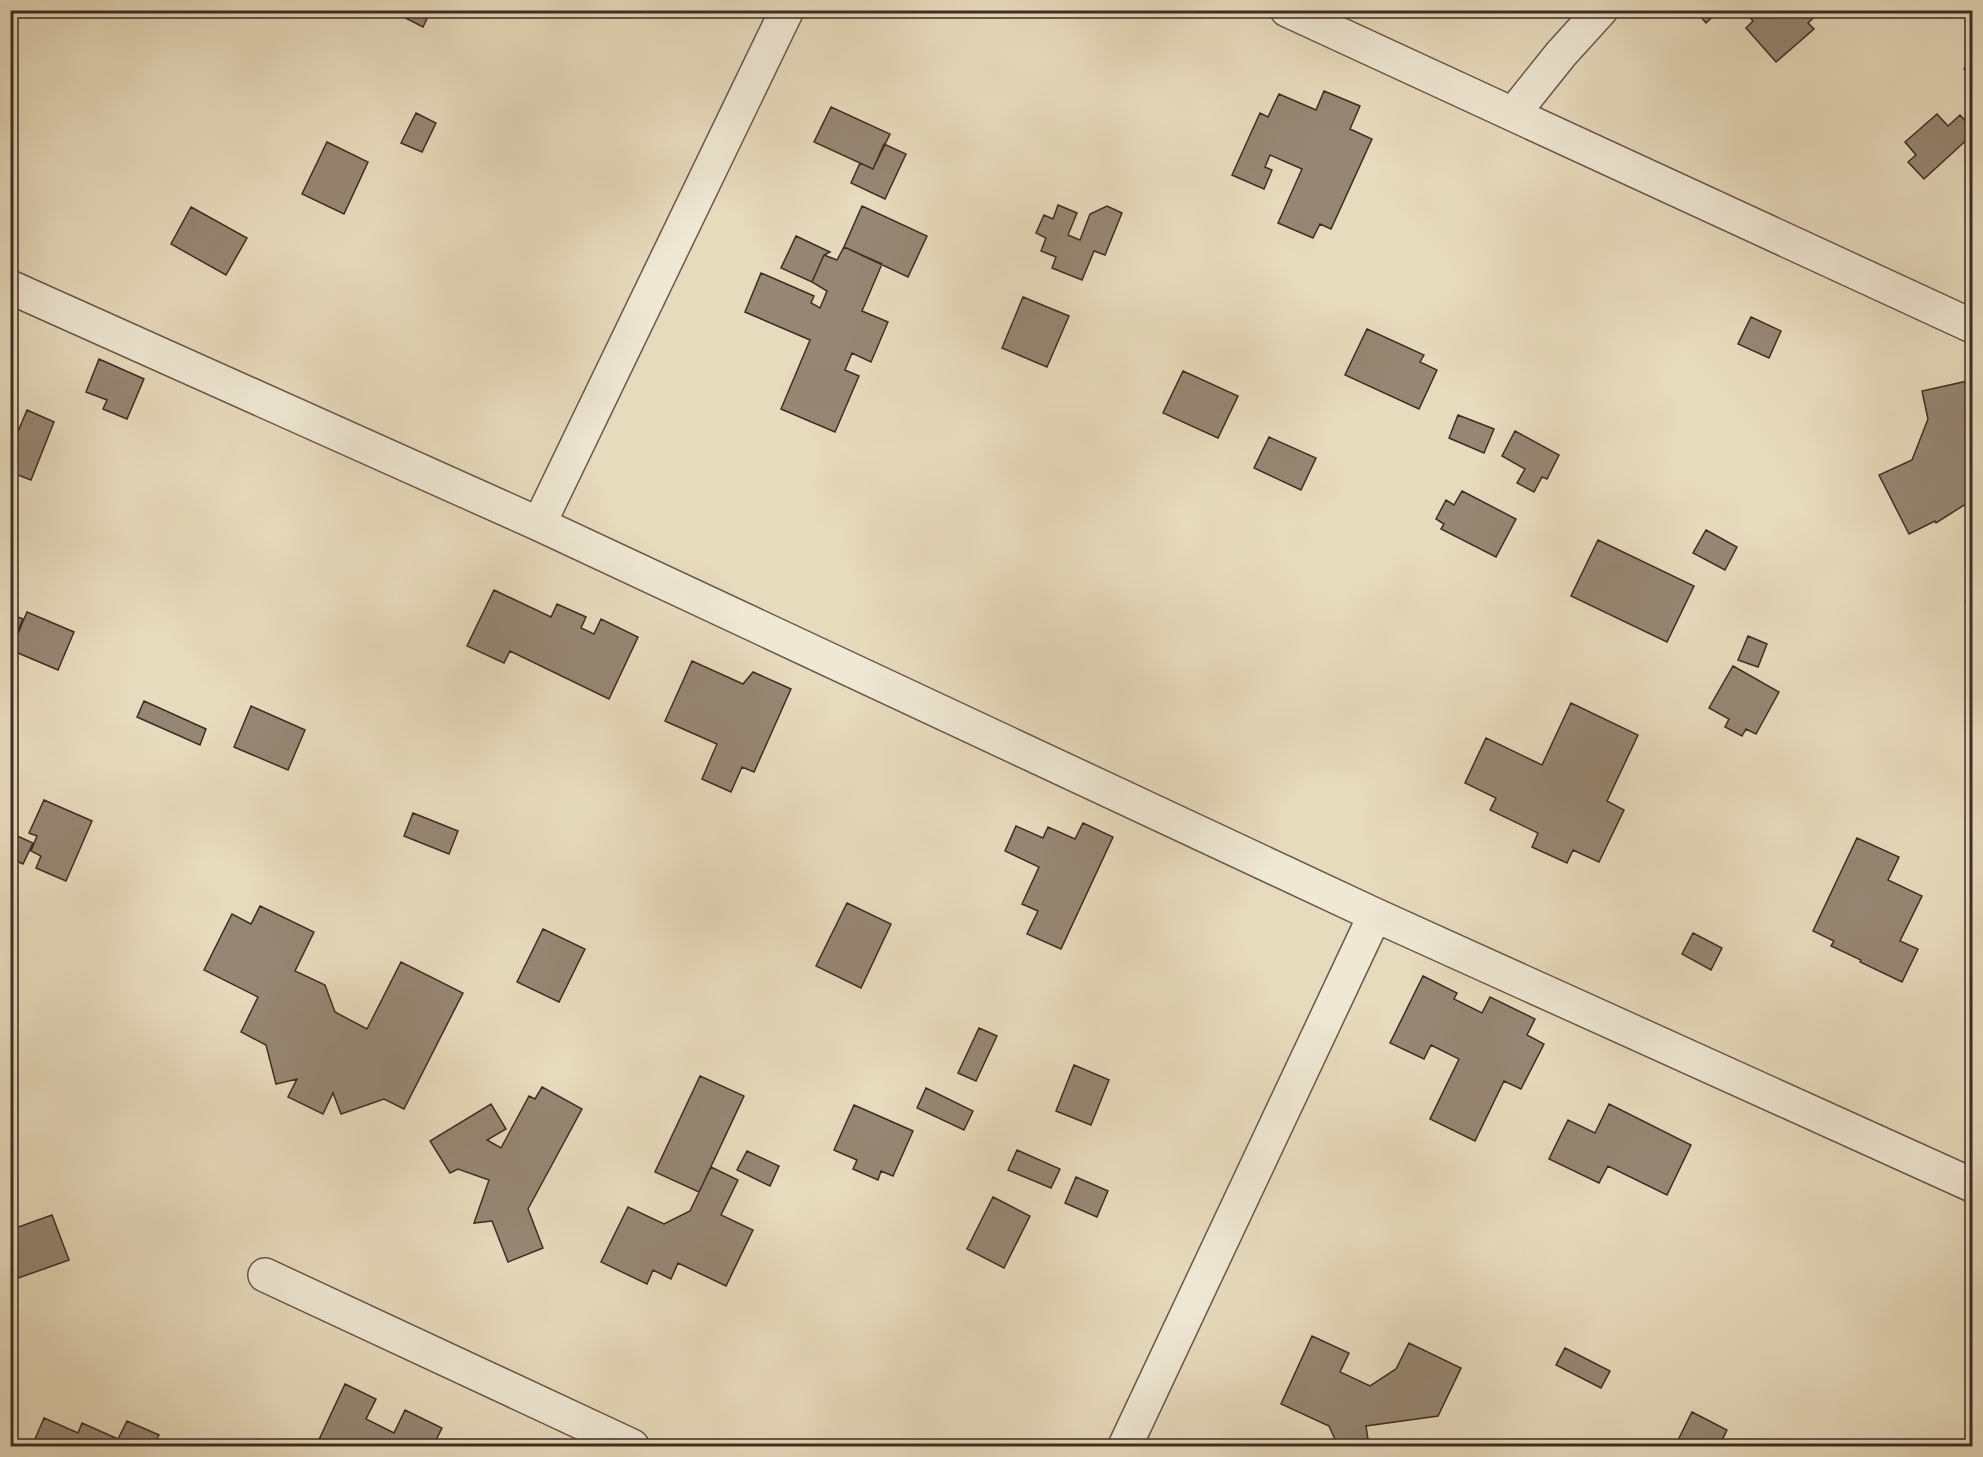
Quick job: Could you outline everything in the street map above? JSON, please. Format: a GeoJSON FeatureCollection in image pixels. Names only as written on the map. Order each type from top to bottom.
{"type":"FeatureCollection","features":[{"type":"Feature","properties":{"kind":"street"},"geometry":{"type":"LineString","coordinates":[[539,524],[787,10]]}},
{"type":"Feature","properties":{"kind":"street"},"geometry":{"type":"LineString","coordinates":[[1287,10],[1972,326]]}},
{"type":"Feature","properties":{"kind":"street"},"geometry":{"type":"LineString","coordinates":[[1513,114],[1561,54],[1601,10]]}},
{"type":"Feature","properties":{"kind":"street"},"geometry":{"type":"LineString","coordinates":[[10,287],[539,524],[1375,915],[1972,1185]]}},
{"type":"Feature","properties":{"kind":"street"},"geometry":{"type":"LineString","coordinates":[[1125,1446],[1375,915]]}},
{"type":"Feature","properties":{"kind":"street"},"geometry":{"type":"LineString","coordinates":[[265,1275],[632,1446]]}},
{"type":"Feature","properties":{"kind":"building"},"geometry":{"type":"Polygon","coordinates":[[[390,10],[431,10],[423,27],[390,10]]]}},
{"type":"Feature","properties":{"kind":"building"},"geometry":{"type":"Polygon","coordinates":[[[1695,10],[1720,10],[1706,23],[1695,10]]]}},
{"type":"Feature","properties":{"kind":"building"},"geometry":{"type":"Polygon","coordinates":[[[1744,10],[1821,10],[1808,23],[1814,29],[1776,62],[1746,28],[1753,21],[1744,10]]]}},
{"type":"Feature","properties":{"kind":"building"},"geometry":{"type":"Polygon","coordinates":[[[1972,59],[1972,77],[1964,69],[1972,59]]]}},
{"type":"Feature","properties":{"kind":"building"},"geometry":{"type":"Polygon","coordinates":[[[1324,91],[1360,106],[1350,129],[1372,139],[1331,229],[1320,224],[1313,238],[1278,223],[1302,169],[1270,155],[1265,167],[1272,170],[1264,189],[1232,175],[1260,113],[1268,117],[1279,94],[1316,110],[1324,91]]]}},
{"type":"Feature","properties":{"kind":"building"},"geometry":{"type":"Polygon","coordinates":[[[831,107],[890,134],[873,169],[814,142],[831,107]]]}},
{"type":"Feature","properties":{"kind":"building"},"geometry":{"type":"Polygon","coordinates":[[[416,113],[436,123],[422,152],[401,143],[416,113]]]}},
{"type":"Feature","properties":{"kind":"building"},"geometry":{"type":"Polygon","coordinates":[[[1937,114],[1948,126],[1960,115],[1972,128],[1972,135],[1924,179],[1908,162],[1916,155],[1905,142],[1937,114]]]}},
{"type":"Feature","properties":{"kind":"building"},"geometry":{"type":"Polygon","coordinates":[[[327,142],[368,162],[344,214],[302,194],[327,142]]]}},
{"type":"Feature","properties":{"kind":"building"},"geometry":{"type":"Polygon","coordinates":[[[884,144],[906,154],[885,199],[851,183],[860,163],[873,169],[884,144]]]}},
{"type":"Feature","properties":{"kind":"building"},"geometry":{"type":"Polygon","coordinates":[[[1058,205],[1077,213],[1068,235],[1080,240],[1090,214],[1107,206],[1122,213],[1105,255],[1094,251],[1082,280],[1052,268],[1056,257],[1041,251],[1046,238],[1036,233],[1044,215],[1053,219],[1058,205]]]}},
{"type":"Feature","properties":{"kind":"building"},"geometry":{"type":"Polygon","coordinates":[[[862,206],[927,236],[908,277],[844,247],[862,206]]]}},
{"type":"Feature","properties":{"kind":"building"},"geometry":{"type":"Polygon","coordinates":[[[191,207],[247,238],[226,275],[171,244],[191,207]]]}},
{"type":"Feature","properties":{"kind":"building"},"geometry":{"type":"Polygon","coordinates":[[[796,236],[830,252],[824,255],[812,282],[781,268],[796,236]]]}},
{"type":"Feature","properties":{"kind":"building"},"geometry":{"type":"Polygon","coordinates":[[[844,247],[882,264],[862,311],[888,322],[871,362],[852,353],[845,370],[859,376],[835,432],[781,409],[810,340],[745,312],[761,273],[814,296],[811,303],[820,308],[827,291],[812,282],[824,255],[837,260],[844,247]]]}},
{"type":"Feature","properties":{"kind":"building"},"geometry":{"type":"Polygon","coordinates":[[[1023,297],[1069,316],[1047,367],[1002,348],[1023,297]]]}},
{"type":"Feature","properties":{"kind":"building"},"geometry":{"type":"Polygon","coordinates":[[[1751,317],[1781,331],[1769,358],[1738,344],[1751,317]]]}},
{"type":"Feature","properties":{"kind":"building"},"geometry":{"type":"Polygon","coordinates":[[[1367,329],[1424,355],[1420,362],[1437,370],[1419,409],[1345,375],[1367,329]]]}},
{"type":"Feature","properties":{"kind":"building"},"geometry":{"type":"Polygon","coordinates":[[[99,359],[144,379],[127,419],[103,409],[107,400],[86,392],[99,359]]]}},
{"type":"Feature","properties":{"kind":"building"},"geometry":{"type":"Polygon","coordinates":[[[1183,371],[1238,396],[1218,438],[1163,413],[1183,371]]]}},
{"type":"Feature","properties":{"kind":"building"},"geometry":{"type":"Polygon","coordinates":[[[1972,380],[1972,500],[1936,523],[1935,521],[1909,534],[1879,475],[1912,460],[1928,419],[1922,391],[1972,380]]]}},
{"type":"Feature","properties":{"kind":"building"},"geometry":{"type":"Polygon","coordinates":[[[27,410],[54,422],[31,480],[10,472],[10,451],[27,410]]]}},
{"type":"Feature","properties":{"kind":"building"},"geometry":{"type":"Polygon","coordinates":[[[1458,415],[1494,429],[1484,453],[1449,438],[1458,415]]]}},
{"type":"Feature","properties":{"kind":"building"},"geometry":{"type":"Polygon","coordinates":[[[1515,431],[1559,455],[1547,479],[1542,477],[1534,492],[1517,483],[1525,469],[1502,456],[1515,431]]]}},
{"type":"Feature","properties":{"kind":"building"},"geometry":{"type":"Polygon","coordinates":[[[1269,437],[1316,458],[1301,490],[1254,468],[1269,437]]]}},
{"type":"Feature","properties":{"kind":"building"},"geometry":{"type":"Polygon","coordinates":[[[1462,491],[1516,519],[1496,557],[1441,529],[1444,524],[1436,519],[1446,500],[1454,505],[1462,491]]]}},
{"type":"Feature","properties":{"kind":"building"},"geometry":{"type":"Polygon","coordinates":[[[1706,530],[1737,547],[1725,570],[1693,553],[1706,530]]]}},
{"type":"Feature","properties":{"kind":"building"},"geometry":{"type":"Polygon","coordinates":[[[1598,540],[1694,586],[1667,642],[1571,596],[1598,540]]]}},
{"type":"Feature","properties":{"kind":"building"},"geometry":{"type":"Polygon","coordinates":[[[1972,583],[1972,604],[1965,601],[1972,583]]]}},
{"type":"Feature","properties":{"kind":"building"},"geometry":{"type":"Polygon","coordinates":[[[494,590],[551,617],[557,604],[586,617],[581,628],[594,634],[601,619],[638,637],[609,699],[510,651],[504,663],[467,646],[494,590]]]}},
{"type":"Feature","properties":{"kind":"building"},"geometry":{"type":"Polygon","coordinates":[[[27,612],[74,632],[58,670],[11,650],[27,612]]]}},
{"type":"Feature","properties":{"kind":"building"},"geometry":{"type":"Polygon","coordinates":[[[10,614],[23,619],[12,644],[10,643],[10,614]]]}},
{"type":"Feature","properties":{"kind":"building"},"geometry":{"type":"Polygon","coordinates":[[[1748,636],[1767,644],[1758,667],[1738,660],[1748,636]]]}},
{"type":"Feature","properties":{"kind":"building"},"geometry":{"type":"Polygon","coordinates":[[[692,661],[743,684],[753,672],[791,689],[754,772],[742,767],[731,792],[702,779],[717,744],[665,721],[692,661]]]}},
{"type":"Feature","properties":{"kind":"building"},"geometry":{"type":"Polygon","coordinates":[[[1733,666],[1779,692],[1756,734],[1746,729],[1742,736],[1725,727],[1729,719],[1709,708],[1733,666]]]}},
{"type":"Feature","properties":{"kind":"building"},"geometry":{"type":"Polygon","coordinates":[[[144,701],[206,729],[200,745],[137,717],[144,701]]]}},
{"type":"Feature","properties":{"kind":"building"},"geometry":{"type":"Polygon","coordinates":[[[1571,703],[1638,735],[1607,801],[1624,810],[1599,862],[1573,850],[1567,863],[1532,847],[1538,833],[1490,810],[1496,798],[1465,783],[1486,738],[1542,765],[1571,703]]]}},
{"type":"Feature","properties":{"kind":"building"},"geometry":{"type":"Polygon","coordinates":[[[251,706],[305,730],[288,770],[234,747],[251,706]]]}},
{"type":"Feature","properties":{"kind":"building"},"geometry":{"type":"Polygon","coordinates":[[[44,800],[92,821],[66,881],[36,868],[41,856],[31,851],[37,836],[29,833],[44,800]]]}},
{"type":"Feature","properties":{"kind":"building"},"geometry":{"type":"Polygon","coordinates":[[[413,813],[458,831],[449,854],[404,836],[413,813]]]}},
{"type":"Feature","properties":{"kind":"building"},"geometry":{"type":"Polygon","coordinates":[[[1083,823],[1113,837],[1061,949],[1027,934],[1038,911],[1022,904],[1039,867],[1005,851],[1016,826],[1043,838],[1048,827],[1075,839],[1083,823]]]}},
{"type":"Feature","properties":{"kind":"building"},"geometry":{"type":"Polygon","coordinates":[[[15,835],[33,843],[23,864],[10,858],[10,844],[15,835]]]}},
{"type":"Feature","properties":{"kind":"building"},"geometry":{"type":"Polygon","coordinates":[[[1857,838],[1899,857],[1888,880],[1922,896],[1900,941],[1918,949],[1902,982],[1831,946],[1834,941],[1813,931],[1857,838]]]}},
{"type":"Feature","properties":{"kind":"building"},"geometry":{"type":"Polygon","coordinates":[[[847,903],[891,924],[861,988],[816,966],[847,903]]]}},
{"type":"Feature","properties":{"kind":"building"},"geometry":{"type":"Polygon","coordinates":[[[260,906],[314,932],[295,971],[325,985],[335,1012],[367,1029],[401,962],[463,993],[404,1109],[384,1099],[341,1114],[333,1093],[323,1114],[288,1097],[297,1079],[276,1084],[266,1045],[241,1032],[258,997],[204,970],[232,914],[251,924],[260,906]]]}},
{"type":"Feature","properties":{"kind":"building"},"geometry":{"type":"Polygon","coordinates":[[[543,929],[585,949],[559,1002],[517,982],[543,929]]]}},
{"type":"Feature","properties":{"kind":"building"},"geometry":{"type":"Polygon","coordinates":[[[1693,933],[1722,948],[1711,970],[1682,954],[1693,933]]]}},
{"type":"Feature","properties":{"kind":"building"},"geometry":{"type":"Polygon","coordinates":[[[1423,976],[1457,993],[1454,999],[1482,1013],[1490,997],[1535,1019],[1527,1035],[1544,1044],[1521,1089],[1504,1081],[1475,1141],[1430,1119],[1459,1059],[1431,1045],[1424,1059],[1390,1043],[1423,976]]]}},
{"type":"Feature","properties":{"kind":"building"},"geometry":{"type":"Polygon","coordinates":[[[979,1028],[997,1036],[976,1081],[958,1073],[979,1028]]]}},
{"type":"Feature","properties":{"kind":"building"},"geometry":{"type":"Polygon","coordinates":[[[1074,1065],[1109,1080],[1091,1125],[1056,1111],[1074,1065]]]}},
{"type":"Feature","properties":{"kind":"building"},"geometry":{"type":"Polygon","coordinates":[[[700,1076],[744,1096],[699,1192],[655,1172],[700,1076]]]}},
{"type":"Feature","properties":{"kind":"building"},"geometry":{"type":"Polygon","coordinates":[[[542,1087],[582,1109],[528,1209],[543,1248],[508,1262],[492,1221],[474,1223],[489,1180],[458,1169],[450,1173],[430,1141],[491,1104],[506,1129],[487,1140],[501,1148],[529,1096],[535,1099],[542,1087]]]}},
{"type":"Feature","properties":{"kind":"building"},"geometry":{"type":"Polygon","coordinates":[[[926,1088],[973,1111],[964,1130],[917,1108],[926,1088]]]}},
{"type":"Feature","properties":{"kind":"building"},"geometry":{"type":"Polygon","coordinates":[[[1609,1104],[1691,1145],[1667,1195],[1608,1166],[1599,1183],[1549,1159],[1568,1120],[1595,1133],[1609,1104]]]}},
{"type":"Feature","properties":{"kind":"building"},"geometry":{"type":"Polygon","coordinates":[[[854,1105],[913,1131],[893,1176],[881,1171],[878,1180],[853,1169],[857,1160],[834,1150],[854,1105]]]}},
{"type":"Feature","properties":{"kind":"building"},"geometry":{"type":"Polygon","coordinates":[[[1017,1150],[1060,1169],[1051,1188],[1008,1170],[1017,1150]]]}},
{"type":"Feature","properties":{"kind":"building"},"geometry":{"type":"Polygon","coordinates":[[[747,1151],[779,1166],[770,1186],[737,1170],[747,1151]]]}},
{"type":"Feature","properties":{"kind":"building"},"geometry":{"type":"Polygon","coordinates":[[[711,1167],[738,1180],[721,1215],[753,1230],[726,1286],[678,1263],[671,1279],[653,1270],[647,1284],[601,1262],[628,1207],[664,1224],[690,1211],[711,1167]]]}},
{"type":"Feature","properties":{"kind":"building"},"geometry":{"type":"Polygon","coordinates":[[[1076,1177],[1108,1191],[1097,1217],[1065,1203],[1076,1177]]]}},
{"type":"Feature","properties":{"kind":"building"},"geometry":{"type":"Polygon","coordinates":[[[993,1197],[1030,1216],[1004,1268],[967,1249],[993,1197]]]}},
{"type":"Feature","properties":{"kind":"building"},"geometry":{"type":"Polygon","coordinates":[[[52,1215],[69,1260],[10,1281],[10,1230],[52,1215]]]}},
{"type":"Feature","properties":{"kind":"building"},"geometry":{"type":"Polygon","coordinates":[[[1312,1336],[1349,1353],[1340,1372],[1370,1386],[1396,1369],[1409,1343],[1461,1368],[1438,1416],[1366,1426],[1369,1446],[1338,1446],[1329,1426],[1281,1404],[1312,1336]]]}},
{"type":"Feature","properties":{"kind":"building"},"geometry":{"type":"Polygon","coordinates":[[[1565,1348],[1610,1371],[1601,1388],[1556,1365],[1565,1348]]]}},
{"type":"Feature","properties":{"kind":"building"},"geometry":{"type":"Polygon","coordinates":[[[345,1384],[376,1399],[366,1419],[394,1433],[405,1410],[442,1428],[433,1446],[316,1446],[345,1384]]]}},
{"type":"Feature","properties":{"kind":"building"},"geometry":{"type":"Polygon","coordinates":[[[1692,1412],[1727,1430],[1719,1446],[1687,1446],[1677,1442],[1692,1412]]]}},
{"type":"Feature","properties":{"kind":"building"},"geometry":{"type":"Polygon","coordinates":[[[44,1418],[78,1433],[82,1423],[118,1439],[127,1421],[159,1435],[154,1446],[32,1446],[44,1418]]]}}]}
